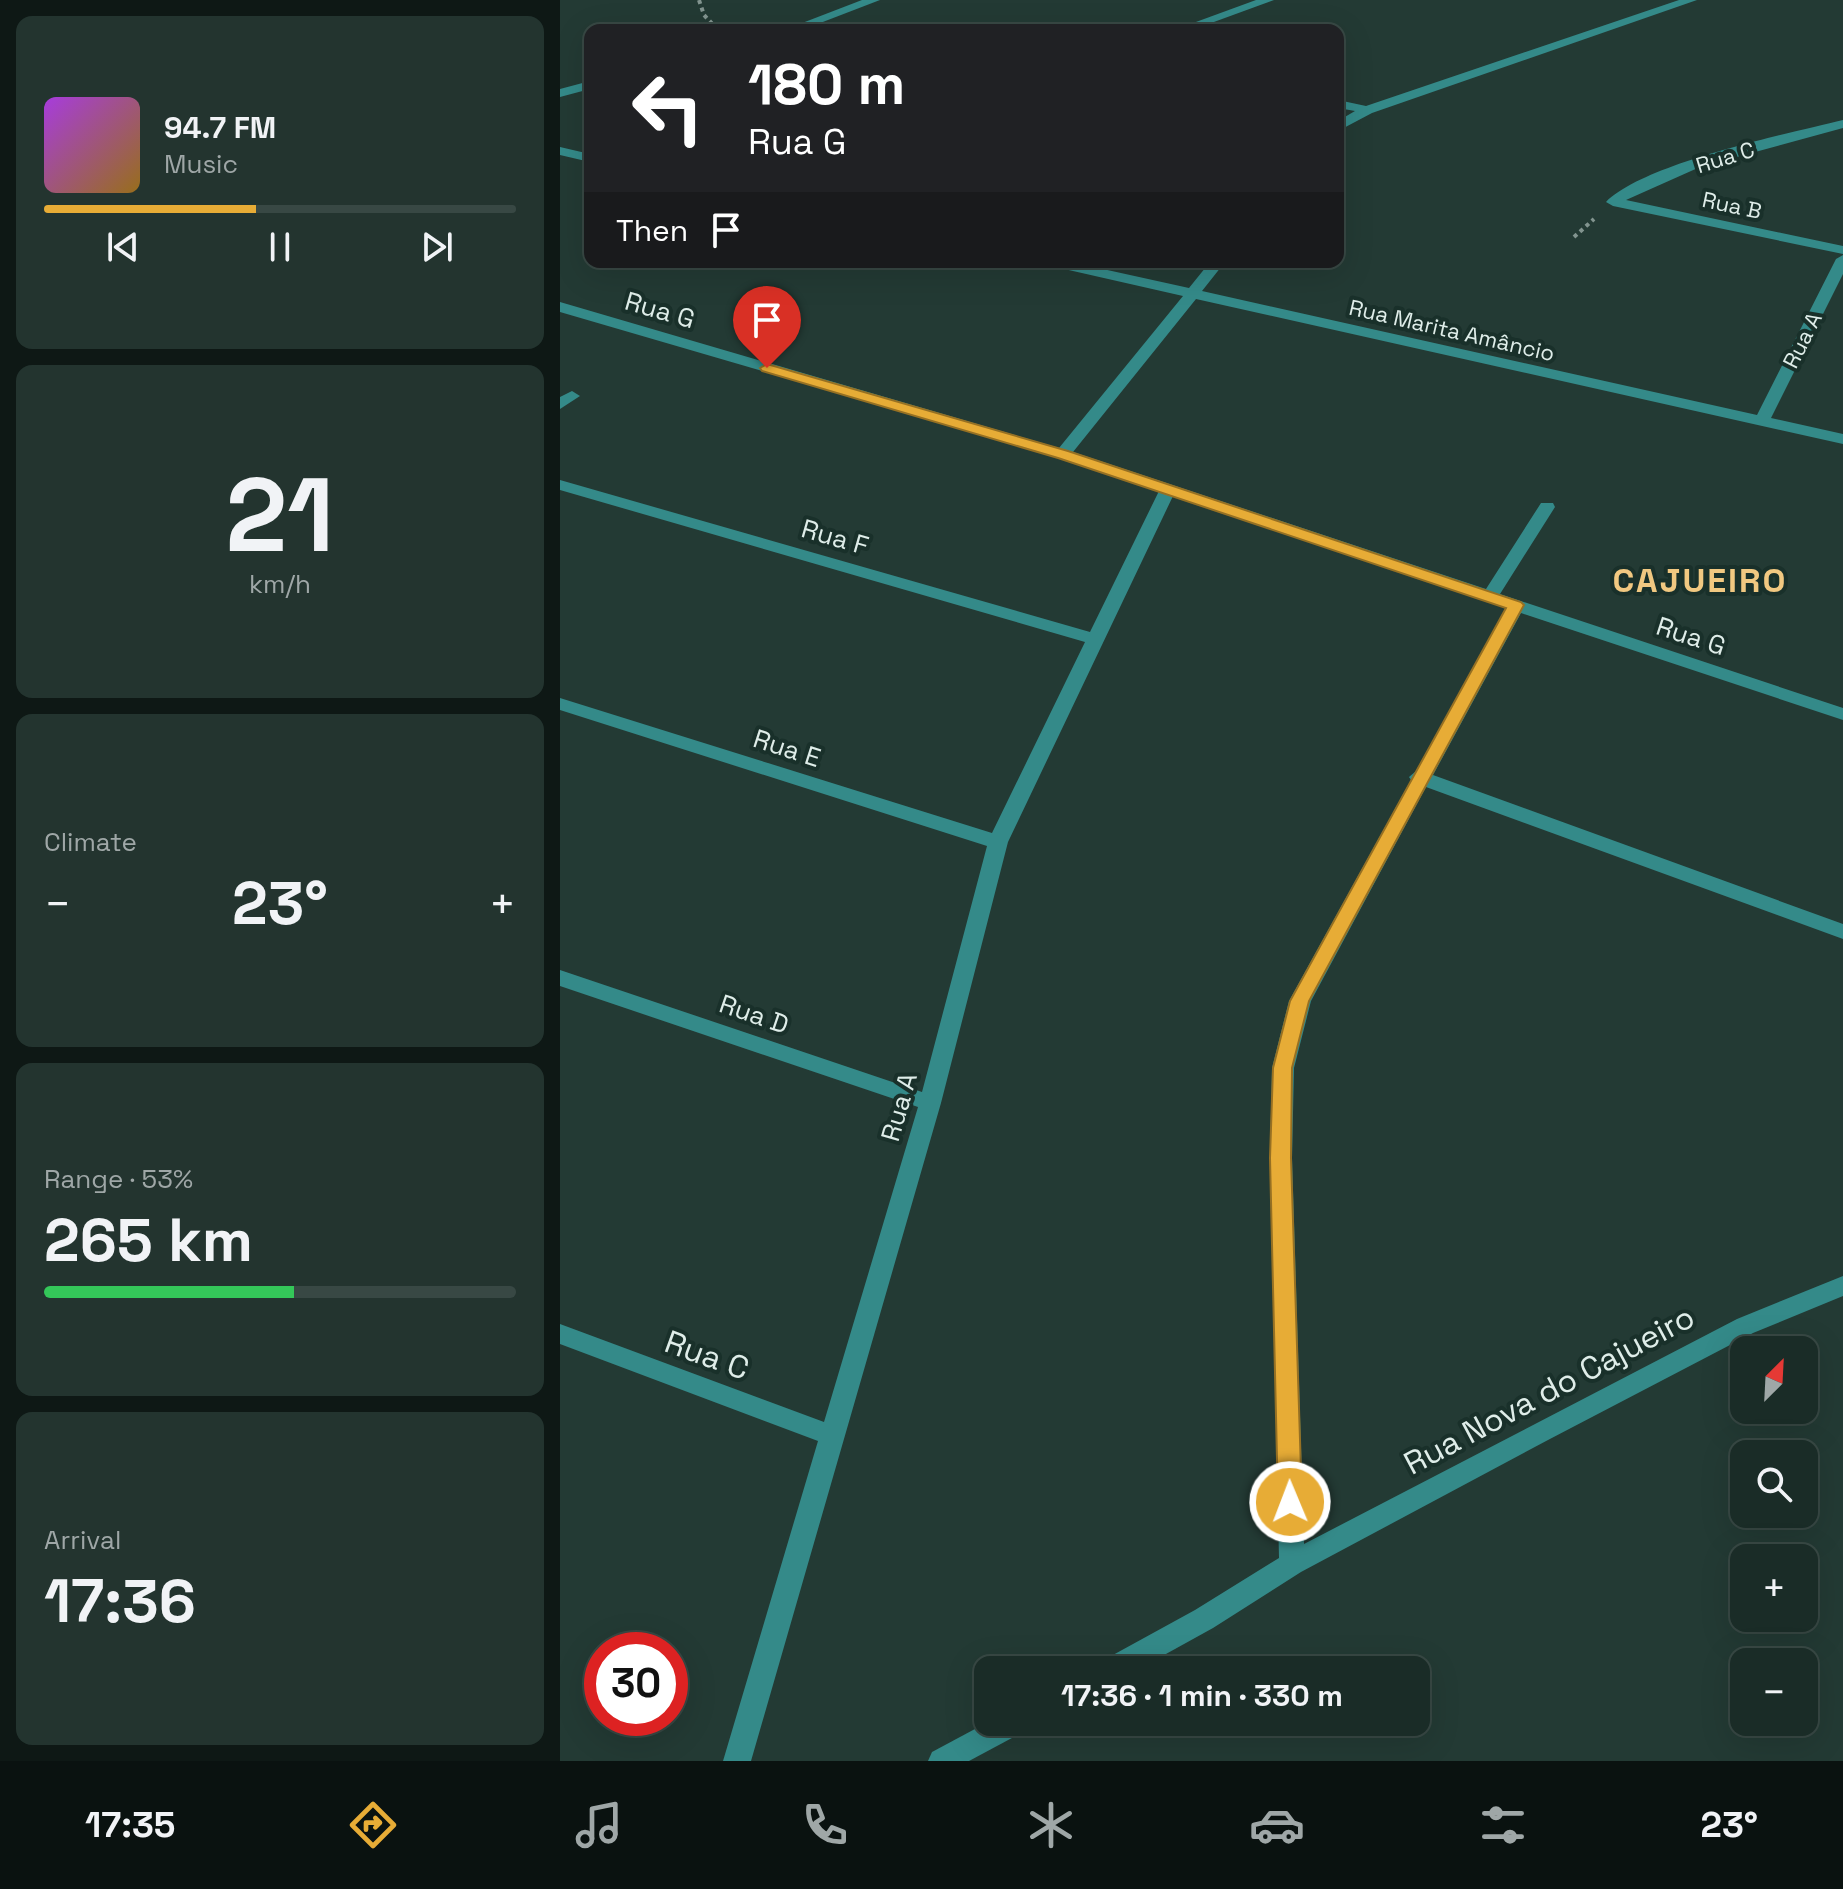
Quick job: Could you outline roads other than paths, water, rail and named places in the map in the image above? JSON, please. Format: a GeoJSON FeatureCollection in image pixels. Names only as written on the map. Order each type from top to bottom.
{"type":"FeatureCollection","features":[{"type":"Feature","properties":{"kind":"street"},"geometry":{"type":"LineString","coordinates":[[807,24],[874,0]]}},
{"type":"Feature","properties":{"kind":"street"},"geometry":{"type":"LineString","coordinates":[[1198,24],[1268,0]]}},
{"type":"Feature","properties":{"kind":"street"},"geometry":{"type":"LineString","coordinates":[[1344,123],[1367,110],[1691,0]]}},
{"type":"Feature","properties":{"kind":"street"},"geometry":{"type":"LineString","coordinates":[[560,93],[584,87]]}},
{"type":"Feature","properties":{"kind":"street"},"geometry":{"type":"LineString","coordinates":[[1344,105],[1367,110]]}},
{"type":"Feature","properties":{"kind":"street","name":"Rua C"},"geometry":{"type":"LineString","coordinates":[[1613,202],[1644,185],[1691,167],[1843,124]]}},
{"type":"Feature","properties":{"kind":"street"},"geometry":{"type":"LineString","coordinates":[[560,151],[584,157]]}},
{"type":"Feature","properties":{"kind":"street","name":"Rua B"},"geometry":{"type":"LineString","coordinates":[[1613,202],[1843,250]]}},
{"type":"Feature","properties":{"kind":"street","name":"Rua A"},"geometry":{"type":"LineString","coordinates":[[1762,421],[1843,259]]}},
{"type":"Feature","properties":{"kind":"street","name":"Rua Marita Amâncio"},"geometry":{"type":"LineString","coordinates":[[1077,268],[1843,439]]}},
{"type":"Feature","properties":{"kind":"street"},"geometry":{"type":"LineString","coordinates":[[1063,454],[1213,268]]}},
{"type":"Feature","properties":{"kind":"street","name":"Rua G"},"geometry":{"type":"LineString","coordinates":[[560,307],[1063,454],[1843,714]]}},
{"type":"Feature","properties":{"kind":"street","name":"Rua F"},"geometry":{"type":"LineString","coordinates":[[560,485],[1096,639]]}},
{"type":"Feature","properties":{"kind":"street","name":"Rua A"},"geometry":{"type":"LineString","coordinates":[[737,1761],[930,1103],[998,842],[1168,489]]}},
{"type":"Feature","properties":{"kind":"street"},"geometry":{"type":"LineString","coordinates":[[1489,597],[1547,507]]}},
{"type":"Feature","properties":{"kind":"street"},"geometry":{"type":"LineString","coordinates":[[1292,1564],[1281,1158],[1283,1068],[1300,1001],[1419,777],[1516,605]]}},
{"type":"Feature","properties":{"kind":"street","name":"Rua E"},"geometry":{"type":"LineString","coordinates":[[560,704],[998,842]]}},
{"type":"Feature","properties":{"kind":"street"},"geometry":{"type":"LineString","coordinates":[[1419,777],[1843,932]]}},
{"type":"Feature","properties":{"kind":"street","name":"Rua D"},"geometry":{"type":"LineString","coordinates":[[563,983],[930,1103]]}},
{"type":"Feature","properties":{"kind":"street","name":"Rua Nova do Cajueiro"},"geometry":{"type":"LineString","coordinates":[[1137,1656],[1204,1619],[1292,1564],[1745,1326],[1843,1286]]}},
{"type":"Feature","properties":{"kind":"street","name":"Rua C"},"geometry":{"type":"LineString","coordinates":[[560,1334],[831,1435]]}},
{"type":"Feature","properties":{"kind":"street"},"geometry":{"type":"LineString","coordinates":[[946,1760],[990,1736]]}},
{"type":"Feature","properties":{"kind":"district","name":"CAJUEIRO"},"geometry":{"type":"Point","coordinates":[1700,580]}}]}
